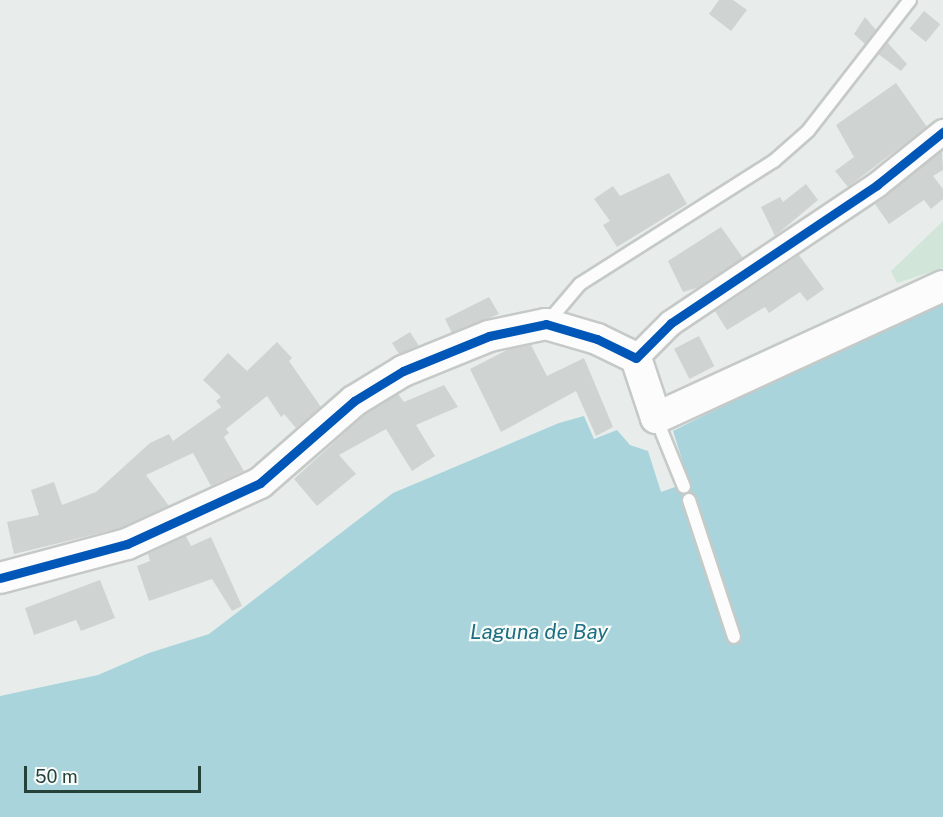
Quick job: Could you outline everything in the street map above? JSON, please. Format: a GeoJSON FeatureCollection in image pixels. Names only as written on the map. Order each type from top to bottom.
{"type":"FeatureCollection","features":[{"type":"Feature","properties":{"kind":"street"},"geometry":{"type":"LineString","coordinates":[[636,358],[671,323],[877,184],[943,132]]}},
{"type":"Feature","properties":{"kind":"street"},"geometry":{"type":"LineString","coordinates":[[0,578],[127,544],[240,493],[275,472],[354,401],[403,371],[489,336],[546,324],[597,339],[636,358],[656,418],[943,286]]}},
{"type":"Feature","properties":{"kind":"lane"},"geometry":{"type":"LineString","coordinates":[[546,324],[580,284],[774,161],[808,131],[910,0]]}},
{"type":"Feature","properties":{"kind":"lane"},"geometry":{"type":"LineString","coordinates":[[656,418],[684,487]]}},
{"type":"Feature","properties":{"kind":"lane"},"geometry":{"type":"LineString","coordinates":[[689,500],[734,636]]}},
{"type":"Feature","properties":{"kind":"green space"},"geometry":{"type":"Polygon","coordinates":[[[943,221],[943,268],[897,283],[891,271],[943,221]]]}},
{"type":"Feature","properties":{"kind":"water","name":"Laguna de Bay"},"geometry":{"type":"Polygon","coordinates":[[[943,302],[943,817],[0,817],[0,696],[98,675],[149,653],[209,634],[393,493],[559,423],[584,416],[594,439],[617,430],[630,445],[648,451],[661,492],[689,482],[673,431],[829,353],[943,302]]]}},
{"type":"Feature","properties":{"kind":"building"},"geometry":{"type":"Polygon","coordinates":[[[719,0],[733,0],[747,10],[731,31],[709,14],[719,0]]]}},
{"type":"Feature","properties":{"kind":"building"},"geometry":{"type":"Polygon","coordinates":[[[924,11],[940,24],[926,42],[910,29],[924,11]]]}},
{"type":"Feature","properties":{"kind":"building"},"geometry":{"type":"Polygon","coordinates":[[[865,17],[876,30],[865,44],[854,34],[865,17]]]}},
{"type":"Feature","properties":{"kind":"building"},"geometry":{"type":"Polygon","coordinates":[[[887,42],[907,64],[901,71],[878,54],[887,42]]]}},
{"type":"Feature","properties":{"kind":"building"},"geometry":{"type":"Polygon","coordinates":[[[896,83],[927,127],[848,187],[835,171],[854,157],[836,125],[896,83]]]}},
{"type":"Feature","properties":{"kind":"building"},"geometry":{"type":"Polygon","coordinates":[[[942,151],[943,170],[933,176],[943,189],[943,199],[931,209],[924,200],[889,224],[875,204],[942,151]]]}},
{"type":"Feature","properties":{"kind":"building"},"geometry":{"type":"Polygon","coordinates":[[[669,173],[687,204],[617,247],[603,225],[610,221],[594,199],[613,186],[620,196],[669,173]]]}},
{"type":"Feature","properties":{"kind":"building"},"geometry":{"type":"Polygon","coordinates":[[[806,184],[818,200],[775,236],[761,207],[780,197],[783,202],[806,184]]]}},
{"type":"Feature","properties":{"kind":"building"},"geometry":{"type":"Polygon","coordinates":[[[721,227],[743,258],[700,287],[683,292],[668,261],[721,227]]]}},
{"type":"Feature","properties":{"kind":"building"},"geometry":{"type":"Polygon","coordinates":[[[799,255],[824,289],[807,301],[800,292],[769,313],[765,307],[727,330],[715,311],[799,255]]]}},
{"type":"Feature","properties":{"kind":"building"},"geometry":{"type":"Polygon","coordinates":[[[489,297],[499,314],[452,333],[445,319],[489,297]]]}},
{"type":"Feature","properties":{"kind":"building"},"geometry":{"type":"Polygon","coordinates":[[[410,332],[419,346],[399,354],[392,343],[410,332]]]}},
{"type":"Feature","properties":{"kind":"building"},"geometry":{"type":"Polygon","coordinates":[[[699,336],[714,366],[689,379],[674,349],[699,336]]]}},
{"type":"Feature","properties":{"kind":"building"},"geometry":{"type":"Polygon","coordinates":[[[277,342],[292,358],[289,361],[321,407],[296,428],[284,414],[281,417],[267,396],[226,429],[229,433],[224,437],[244,471],[211,486],[193,453],[146,475],[169,506],[121,528],[14,554],[7,522],[39,515],[31,490],[54,482],[62,505],[96,492],[150,443],[169,434],[173,441],[221,407],[216,401],[221,397],[203,380],[228,353],[247,371],[277,342]]]}},
{"type":"Feature","properties":{"kind":"building"},"geometry":{"type":"Polygon","coordinates":[[[531,345],[547,376],[584,358],[613,427],[596,436],[576,391],[501,432],[470,369],[509,349],[531,345]]]}},
{"type":"Feature","properties":{"kind":"building"},"geometry":{"type":"Polygon","coordinates":[[[444,385],[458,407],[416,425],[435,456],[412,471],[386,429],[339,455],[356,474],[317,506],[294,479],[364,415],[398,394],[404,402],[444,385]]]}},
{"type":"Feature","properties":{"kind":"building"},"geometry":{"type":"Polygon","coordinates":[[[186,536],[191,546],[211,537],[242,606],[232,611],[212,579],[149,601],[137,566],[150,561],[148,554],[186,536]]]}},
{"type":"Feature","properties":{"kind":"building"},"geometry":{"type":"Polygon","coordinates":[[[100,580],[115,618],[81,631],[76,620],[34,635],[25,608],[100,580]]]}},
{"type":"Feature","properties":{"kind":"cycle path"},"geometry":{"type":"LineString","coordinates":[[0,578],[127,544],[260,483],[354,401],[403,371],[489,336],[546,324],[597,339],[636,358],[671,323],[877,185],[943,132]]}}]}
